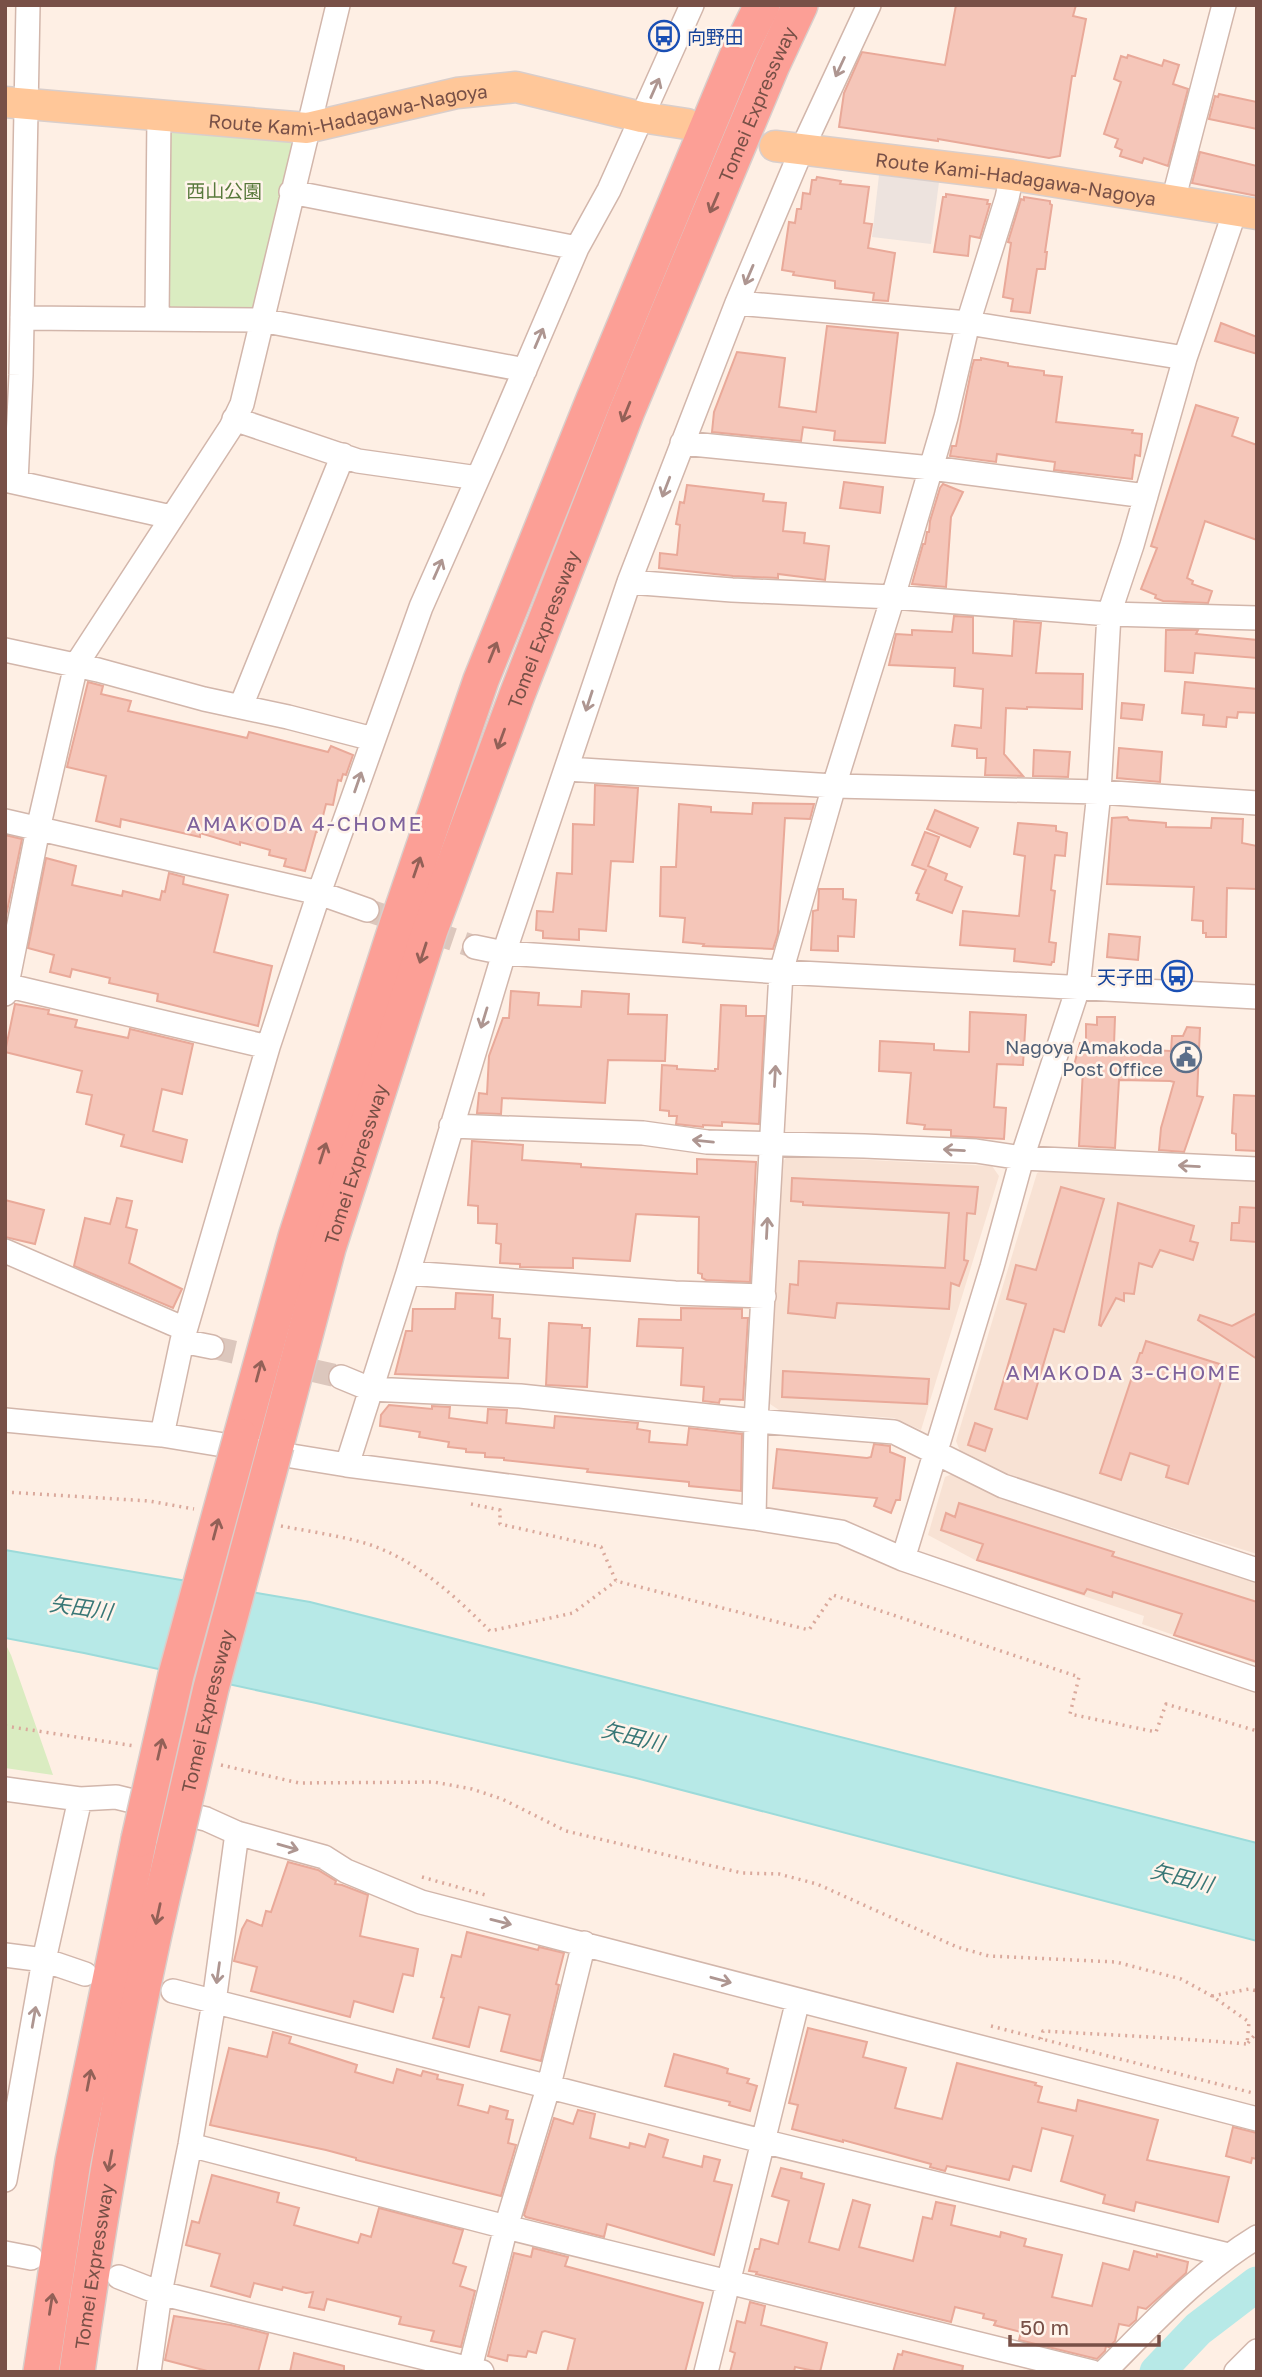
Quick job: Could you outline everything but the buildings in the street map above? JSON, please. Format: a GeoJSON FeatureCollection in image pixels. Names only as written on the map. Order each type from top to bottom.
{"type":"FeatureCollection","features":[{"type":"Feature","properties":{"kind":"highway","name":"Tomei Expressway"},"geometry":{"type":"LineString","coordinates":[[41,2372],[74,2161],[139,1839],[176,1675],[296,1237],[398,922],[481,681],[594,399],[738,54],[762,5]]}},
{"type":"Feature","properties":{"kind":"highway","name":"Tomei Expressway"},"geometry":{"type":"LineString","coordinates":[[77,2372],[108,2171],[157,1917],[211,1688],[328,1248],[435,917],[522,682],[626,411],[772,65],[800,5]]}},
{"type":"Feature","properties":{"kind":"main road","name":"Route Kami-Hadagawa-Nagoya"},"geometry":{"type":"LineString","coordinates":[[15,104],[307,128],[457,93],[516,87],[641,117],[687,124]]}},
{"type":"Feature","properties":{"kind":"main road","name":"Route Kami-Hadagawa-Nagoya"},"geometry":{"type":"LineString","coordinates":[[789,148],[1012,175],[1246,213]]}},
{"type":"Feature","properties":{"kind":"street"},"geometry":{"type":"LineString","coordinates":[[28,5],[15,104],[22,318],[10,481],[171,517]]}},
{"type":"Feature","properties":{"kind":"street"},"geometry":{"type":"LineString","coordinates":[[268,1047],[6,988],[38,829],[76,664],[231,427],[242,404],[338,5]]}},
{"type":"Feature","properties":{"kind":"street"},"geometry":{"type":"LineString","coordinates":[[347,1465],[504,953],[629,582],[737,303],[789,148],[869,5]]}},
{"type":"Feature","properties":{"kind":"street"},"geometry":{"type":"LineString","coordinates":[[1173,201],[1224,5]]}},
{"type":"Feature","properties":{"kind":"street"},"geometry":{"type":"LineString","coordinates":[[162,1435],[184,1335],[268,1047],[319,893],[421,607],[577,248],[609,190],[688,6]]}},
{"type":"Feature","properties":{"kind":"street"},"geometry":{"type":"LineString","coordinates":[[157,319],[159,116]]}},
{"type":"Feature","properties":{"kind":"street"},"geometry":{"type":"LineString","coordinates":[[754,1518],[756,1421],[781,972],[834,786],[946,417],[968,323],[1012,175]]}},
{"type":"Feature","properties":{"kind":"street"},"geometry":{"type":"LineString","coordinates":[[292,192],[577,248]]}},
{"type":"Feature","properties":{"kind":"street"},"geometry":{"type":"LineString","coordinates":[[903,1559],[992,1267],[1022,1158],[1078,988],[1099,792],[1109,614],[1185,358],[1246,213]]}},
{"type":"Feature","properties":{"kind":"street"},"geometry":{"type":"LineString","coordinates":[[737,303],[968,323],[1185,358]]}},
{"type":"Feature","properties":{"kind":"street"},"geometry":{"type":"LineString","coordinates":[[22,318],[261,320],[525,370]]}},
{"type":"Feature","properties":{"kind":"street"},"geometry":{"type":"LineString","coordinates":[[234,419],[358,461],[478,478]]}},
{"type":"Feature","properties":{"kind":"street"},"geometry":{"type":"LineString","coordinates":[[682,443],[931,468],[1146,496]]}},
{"type":"Feature","properties":{"kind":"street"},"geometry":{"type":"LineString","coordinates":[[241,706],[343,455]]}},
{"type":"Feature","properties":{"kind":"street"},"geometry":{"type":"LineString","coordinates":[[629,582],[732,590],[893,597],[1109,614],[1255,615]]}},
{"type":"Feature","properties":{"kind":"street"},"geometry":{"type":"LineString","coordinates":[[5,650],[76,664],[204,699],[373,739]]}},
{"type":"Feature","properties":{"kind":"street"},"geometry":{"type":"LineString","coordinates":[[567,769],[834,786],[1099,792],[1257,803]]}},
{"type":"Feature","properties":{"kind":"street"},"geometry":{"type":"LineString","coordinates":[[5,821],[319,893],[367,910]]}},
{"type":"Feature","properties":{"kind":"street"},"geometry":{"type":"LineString","coordinates":[[475,947],[504,953],[781,972],[1257,997]]}},
{"type":"Feature","properties":{"kind":"street"},"geometry":{"type":"LineString","coordinates":[[451,1126],[643,1133],[707,1142],[976,1151],[1022,1158],[1257,1169]]}},
{"type":"Feature","properties":{"kind":"street"},"geometry":{"type":"LineString","coordinates":[[5,1251],[212,1347]]}},
{"type":"Feature","properties":{"kind":"street"},"geometry":{"type":"LineString","coordinates":[[408,1273],[675,1293],[764,1296]]}},
{"type":"Feature","properties":{"kind":"street"},"geometry":{"type":"LineString","coordinates":[[341,1377],[370,1390],[520,1396],[756,1421],[894,1432],[1003,1486],[1257,1570]]}},
{"type":"Feature","properties":{"kind":"street"},"geometry":{"type":"LineString","coordinates":[[7,1415],[162,1435],[347,1465],[754,1518],[841,1532],[903,1559],[1257,1680]]}},
{"type":"Feature","properties":{"kind":"street"},"geometry":{"type":"LineString","coordinates":[[5,1789],[80,1799],[116,1797],[206,1819],[237,1833],[324,1857],[346,1871],[421,1902],[1257,2119]]}},
{"type":"Feature","properties":{"kind":"street"},"geometry":{"type":"LineString","coordinates":[[5,2180],[12,2103],[80,1799]]}},
{"type":"Feature","properties":{"kind":"street"},"geometry":{"type":"LineString","coordinates":[[149,2372],[160,2292],[190,2145],[214,2002],[237,1833]]}},
{"type":"Feature","properties":{"kind":"street"},"geometry":{"type":"LineString","coordinates":[[118,2277],[160,2292],[474,2371],[506,2227],[549,2085],[584,1943]]}},
{"type":"Feature","properties":{"kind":"street"},"geometry":{"type":"LineString","coordinates":[[5,1955],[44,1960],[85,1974]]}},
{"type":"Feature","properties":{"kind":"street"},"geometry":{"type":"LineString","coordinates":[[173,1991],[762,2141],[1228,2255]]}},
{"type":"Feature","properties":{"kind":"street"},"geometry":{"type":"LineString","coordinates":[[706,2372],[798,2000]]}},
{"type":"Feature","properties":{"kind":"street"},"geometry":{"type":"LineString","coordinates":[[190,2145],[506,2227],[1092,2372]]}},
{"type":"Feature","properties":{"kind":"street"},"geometry":{"type":"LineString","coordinates":[[1104,2372],[1182,2294],[1228,2255],[1257,2237]]}},
{"type":"Feature","properties":{"kind":"street"},"geometry":{"type":"LineString","coordinates":[[5,2253],[31,2258]]}},
{"type":"Feature","properties":{"kind":"street"},"geometry":{"type":"LineString","coordinates":[[1236,2372],[1257,2351]]}},
{"type":"Feature","properties":{"kind":"path"},"geometry":{"type":"LineString","coordinates":[[7,1492],[149,1501],[202,1511]]}},
{"type":"Feature","properties":{"kind":"path"},"geometry":{"type":"LineString","coordinates":[[462,1502],[500,1510],[500,1524],[601,1548],[616,1581]]}},
{"type":"Feature","properties":{"kind":"path"},"geometry":{"type":"LineString","coordinates":[[269,1524],[363,1542],[398,1558],[453,1594],[490,1632],[573,1613],[616,1581]]}},
{"type":"Feature","properties":{"kind":"path"},"geometry":{"type":"LineString","coordinates":[[616,1581],[809,1630],[833,1595],[1079,1677],[1070,1714],[1156,1732],[1166,1703],[1257,1731]]}},
{"type":"Feature","properties":{"kind":"path"},"geometry":{"type":"LineString","coordinates":[[5,1726],[136,1746]]}},
{"type":"Feature","properties":{"kind":"path"},"geometry":{"type":"LineString","coordinates":[[218,1765],[299,1783],[434,1782],[472,1789],[502,1799],[566,1831],[742,1873],[779,1874],[817,1884],[957,1947],[978,1953],[1023,1959],[1116,1962],[1181,1979],[1212,1996],[1249,2022],[1247,2044]]}},
{"type":"Feature","properties":{"kind":"path"},"geometry":{"type":"LineString","coordinates":[[1212,1996],[1249,1989],[1257,1991]]}},
{"type":"Feature","properties":{"kind":"path"},"geometry":{"type":"LineString","coordinates":[[1041,2039],[1043,2031],[1157,2036],[1247,2044]]}},
{"type":"Feature","properties":{"kind":"path"},"geometry":{"type":"LineString","coordinates":[[1247,2044],[1257,2032]]}},
{"type":"Feature","properties":{"kind":"shaded area"},"geometry":{"type":"Polygon","coordinates":[[[879,175],[939,182],[931,244],[872,237],[879,175]]]}},
{"type":"Feature","properties":{"kind":"shaded area"},"geometry":{"type":"Polygon","coordinates":[[[788,1156],[992,1166],[999,1176],[921,1430],[894,1418],[779,1410],[767,1402],[779,1165],[788,1156]]]}},
{"type":"Feature","properties":{"kind":"shaded area"},"geometry":{"type":"Polygon","coordinates":[[[1047,1168],[1257,1180],[1257,1554],[1005,1475],[960,1451],[956,1441],[1037,1173],[1047,1168]]]}},
{"type":"Feature","properties":{"kind":"shaded area"},"geometry":{"type":"Polygon","coordinates":[[[954,1473],[999,1497],[1257,1580],[1257,1664],[1142,1624],[1144,1616],[975,1560],[928,1535],[945,1477],[954,1473]]]}},
{"type":"Feature","properties":{"kind":"green space","name":"西山公園"},"geometry":{"type":"Polygon","coordinates":[[[166,124],[296,135],[257,312],[165,311],[166,124]]]}},
{"type":"Feature","properties":{"kind":"green space"},"geometry":{"type":"Polygon","coordinates":[[[5,1643],[11,1655],[53,1775],[5,1768],[5,1643]]]}},
{"type":"Feature","properties":{"kind":"water","name":"矢田川"},"geometry":{"type":"Polygon","coordinates":[[[5,1550],[310,1602],[1257,1843],[1257,1941],[636,1778],[316,1703],[5,1638],[5,1550]]]}},
{"type":"Feature","properties":{"kind":"waterway"},"geometry":{"type":"LineString","coordinates":[[1157,2372],[1198,2329],[1257,2284]]}},
{"type":"Feature","properties":{"kind":"tunnel"},"geometry":{"type":"LineString","coordinates":[[367,910],[475,947]]}},
{"type":"Feature","properties":{"kind":"tunnel"},"geometry":{"type":"LineString","coordinates":[[212,1347],[341,1377]]}},
{"type":"Feature","properties":{"kind":"place","name":"向野田"},"geometry":{"type":"Point","coordinates":[664,36]}},
{"type":"Feature","properties":{"kind":"place","name":"天子田"},"geometry":{"type":"Point","coordinates":[1177,976]}},
{"type":"Feature","properties":{"kind":"place","name":"Nagoya Amakoda Post Office"},"geometry":{"type":"Point","coordinates":[1186,1057]}},
{"type":"Feature","properties":{"kind":"district","name":"AMAKODA 4-CHOME"},"geometry":{"type":"Point","coordinates":[305,823]}},
{"type":"Feature","properties":{"kind":"district","name":"AMAKODA 3-CHOME"},"geometry":{"type":"Point","coordinates":[1124,1372]}}]}
